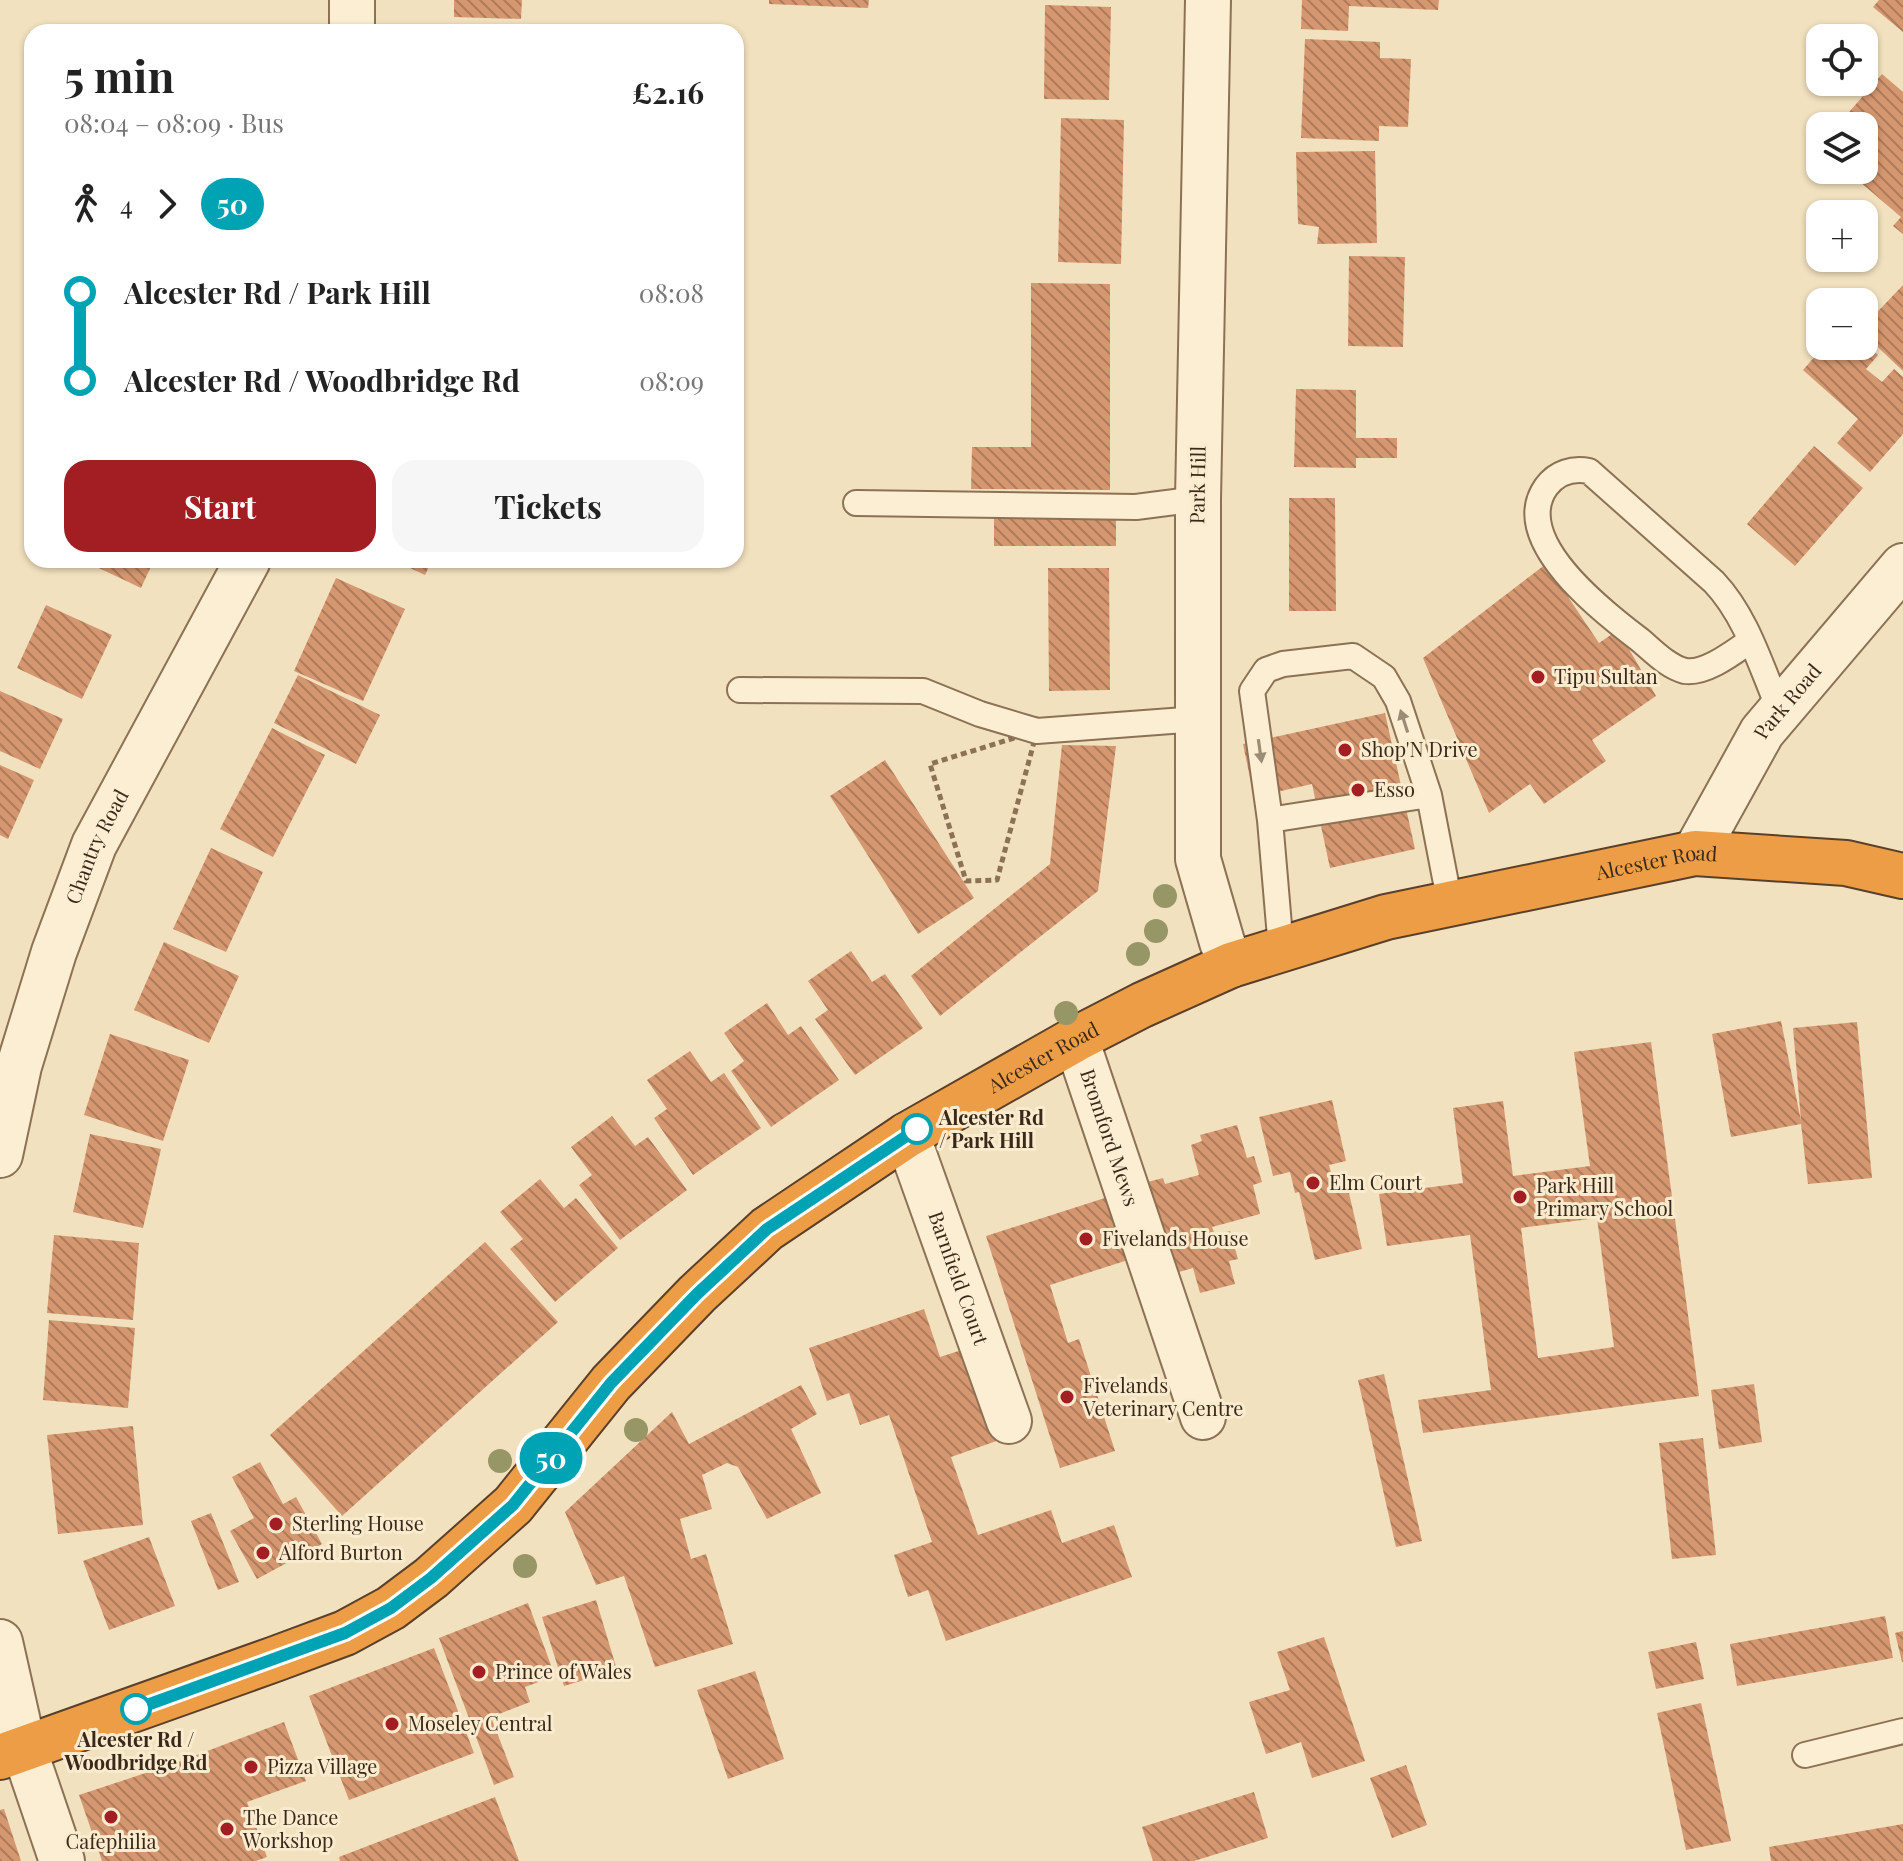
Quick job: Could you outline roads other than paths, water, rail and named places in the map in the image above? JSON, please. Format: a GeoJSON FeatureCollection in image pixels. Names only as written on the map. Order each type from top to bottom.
{"type":"FeatureCollection","features":[{"type":"Feature","properties":{"kind":"highway","name":"Alcester Road"},"geometry":{"type":"LineString","coordinates":[[12,1753],[345,1633],[391,1608],[431,1578],[513,1505],[611,1383],[697,1294],[767,1229],[907,1135],[1142,1005],[1231,965],[1386,917],[1695,853],[1846,863],[1903,876]]}},
{"type":"Feature","properties":{"kind":"street"},"geometry":{"type":"LineString","coordinates":[[352,0],[352,24]]}},
{"type":"Feature","properties":{"kind":"street","name":"Park Hill"},"geometry":{"type":"LineString","coordinates":[[1208,0],[1198,499],[1198,859],[1231,965]]}},
{"type":"Feature","properties":{"kind":"street","name":"Park Road"},"geometry":{"type":"LineString","coordinates":[[1695,853],[1762,732],[1903,566]]}},
{"type":"Feature","properties":{"kind":"street","name":"Chantry Road"},"geometry":{"type":"LineString","coordinates":[[0,1155],[19,1066],[54,952],[94,845],[244,568]]}},
{"type":"Feature","properties":{"kind":"street","name":"Bromford Mews"},"geometry":{"type":"LineString","coordinates":[[1076,1039],[1203,1417]]}},
{"type":"Feature","properties":{"kind":"street","name":"Barnfield Court"},"geometry":{"type":"LineString","coordinates":[[907,1135],[1009,1421]]}},
{"type":"Feature","properties":{"kind":"street"},"geometry":{"type":"LineString","coordinates":[[0,1642],[12,1753],[62,1861]]}},
{"type":"Feature","properties":{"kind":"lane"},"geometry":{"type":"LineString","coordinates":[[1750,641],[1724,659],[1698,670],[1684,671],[1614,620],[1585,596],[1566,573],[1541,533],[1538,511],[1541,496],[1549,483],[1568,471],[1589,471],[1728,597],[1736,609],[1750,641],[1780,711]]}},
{"type":"Feature","properties":{"kind":"lane"},"geometry":{"type":"LineString","coordinates":[[856,503],[1136,507],[1198,499]]}},
{"type":"Feature","properties":{"kind":"lane"},"geometry":{"type":"LineString","coordinates":[[1281,949],[1270,820],[1252,691],[1266,670],[1283,664],[1353,656],[1384,677],[1398,701],[1429,795],[1450,904]]}},
{"type":"Feature","properties":{"kind":"lane"},"geometry":{"type":"LineString","coordinates":[[740,690],[923,691],[980,714],[1037,731],[1198,719]]}},
{"type":"Feature","properties":{"kind":"lane"},"geometry":{"type":"LineString","coordinates":[[1270,820],[1429,795]]}},
{"type":"Feature","properties":{"kind":"lane"},"geometry":{"type":"LineString","coordinates":[[1805,1755],[1903,1731]]}},
{"type":"Feature","properties":{"kind":"place","name":"Tipu Sultan"},"geometry":{"type":"Point","coordinates":[1538,677]}},
{"type":"Feature","properties":{"kind":"place","name":"Shop'N Drive"},"geometry":{"type":"Point","coordinates":[1345,750]}},
{"type":"Feature","properties":{"kind":"place","name":"Esso"},"geometry":{"type":"Point","coordinates":[1358,790]}},
{"type":"Feature","properties":{"kind":"place","name":"Alcester Rd / Park Hill"},"geometry":{"type":"Point","coordinates":[917,1129]}},
{"type":"Feature","properties":{"kind":"place","name":"Elm Court"},"geometry":{"type":"Point","coordinates":[1313,1183]}},
{"type":"Feature","properties":{"kind":"place","name":"Park Hill Primary School"},"geometry":{"type":"Point","coordinates":[1520,1197]}},
{"type":"Feature","properties":{"kind":"place","name":"Fivelands House"},"geometry":{"type":"Point","coordinates":[1086,1239]}},
{"type":"Feature","properties":{"kind":"place","name":"Fivelands Veterinary Centre"},"geometry":{"type":"Point","coordinates":[1067,1397]}},
{"type":"Feature","properties":{"kind":"place","name":"Sterling House"},"geometry":{"type":"Point","coordinates":[276,1524]}},
{"type":"Feature","properties":{"kind":"place","name":"Alford Burton"},"geometry":{"type":"Point","coordinates":[263,1553]}},
{"type":"Feature","properties":{"kind":"place","name":"Prince of Wales"},"geometry":{"type":"Point","coordinates":[479,1672]}},
{"type":"Feature","properties":{"kind":"place","name":"Alcester Rd / Woodbridge Rd"},"geometry":{"type":"Point","coordinates":[136,1709]}},
{"type":"Feature","properties":{"kind":"place","name":"Moseley Central"},"geometry":{"type":"Point","coordinates":[392,1724]}},
{"type":"Feature","properties":{"kind":"place","name":"Pizza Village"},"geometry":{"type":"Point","coordinates":[251,1767]}},
{"type":"Feature","properties":{"kind":"place","name":"Cafephilia"},"geometry":{"type":"Point","coordinates":[111,1817]}},
{"type":"Feature","properties":{"kind":"place","name":"The Dance Workshop"},"geometry":{"type":"Point","coordinates":[227,1829]}}]}
